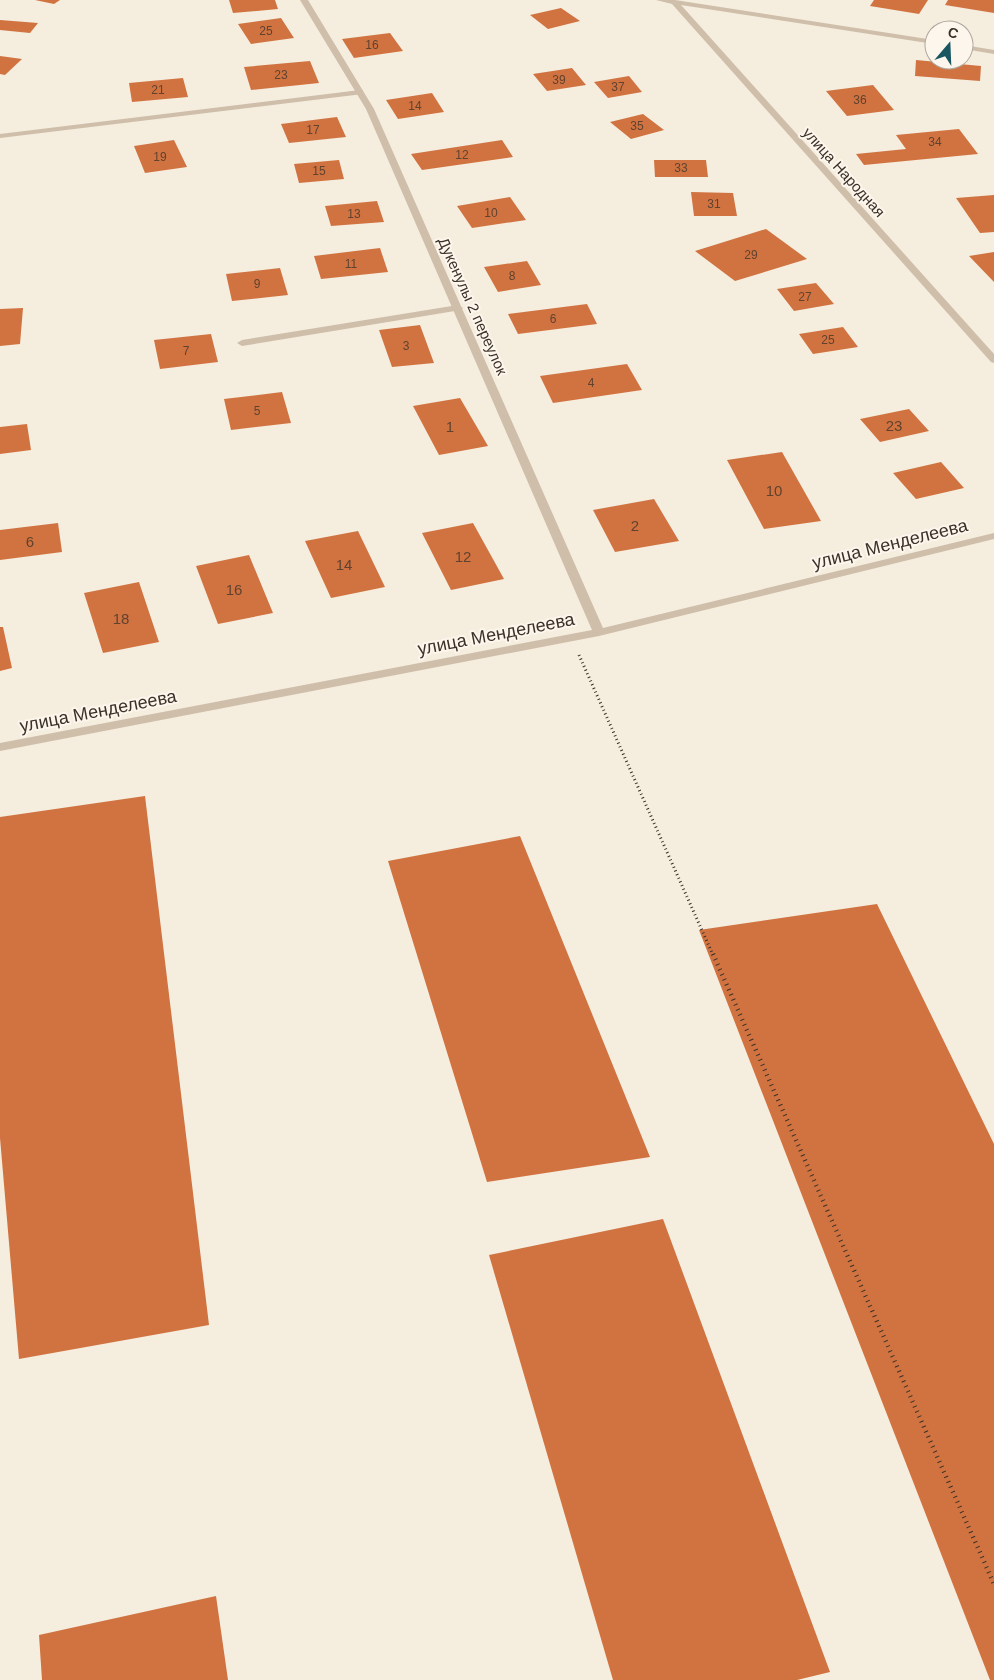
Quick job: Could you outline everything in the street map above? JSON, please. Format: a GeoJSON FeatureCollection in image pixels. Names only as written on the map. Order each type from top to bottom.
{"type":"FeatureCollection","features":[{"type":"Feature","properties":{"kind":"street","name":"Дукенулы 2 переулок"},"geometry":{"type":"LineString","coordinates":[[304,0],[370,109],[600,632]]}},
{"type":"Feature","properties":{"kind":"street"},"geometry":{"type":"LineString","coordinates":[[660,0],[924,40]]}},
{"type":"Feature","properties":{"kind":"street","name":"улица Народная"},"geometry":{"type":"LineString","coordinates":[[674,2],[994,360]]}},
{"type":"Feature","properties":{"kind":"street"},"geometry":{"type":"LineString","coordinates":[[974,49],[994,52]]}},
{"type":"Feature","properties":{"kind":"street"},"geometry":{"type":"LineString","coordinates":[[0,136],[360,92]]}},
{"type":"Feature","properties":{"kind":"street"},"geometry":{"type":"LineString","coordinates":[[242,343],[458,308]]}},
{"type":"Feature","properties":{"kind":"street","name":"улица Менделеева"},"geometry":{"type":"LineString","coordinates":[[0,747],[600,632],[994,536]]}},
{"type":"Feature","properties":{"kind":"building"},"geometry":{"type":"Polygon","coordinates":[[[35,0],[60,0],[54,4],[35,0]]]}},
{"type":"Feature","properties":{"kind":"building"},"geometry":{"type":"Polygon","coordinates":[[[229,0],[275,0],[278,9],[233,13],[229,0]]]}},
{"type":"Feature","properties":{"kind":"building"},"geometry":{"type":"Polygon","coordinates":[[[874,0],[928,0],[919,14],[870,6],[874,0]]]}},
{"type":"Feature","properties":{"kind":"building"},"geometry":{"type":"Polygon","coordinates":[[[948,0],[994,0],[994,13],[945,5],[948,0]]]}},
{"type":"Feature","properties":{"kind":"building"},"geometry":{"type":"Polygon","coordinates":[[[561,8],[580,21],[548,29],[530,15],[561,8]]]}},
{"type":"Feature","properties":{"kind":"building"},"geometry":{"type":"Polygon","coordinates":[[[281,18],[294,38],[251,44],[238,24],[281,18]]]}},
{"type":"Feature","properties":{"kind":"building"},"geometry":{"type":"Polygon","coordinates":[[[0,20],[38,23],[30,33],[0,30],[0,20]]]}},
{"type":"Feature","properties":{"kind":"building"},"geometry":{"type":"Polygon","coordinates":[[[390,33],[403,51],[354,58],[342,39],[390,33]]]}},
{"type":"Feature","properties":{"kind":"building"},"geometry":{"type":"Polygon","coordinates":[[[0,56],[22,59],[5,75],[0,74],[0,56]]]}},
{"type":"Feature","properties":{"kind":"building"},"geometry":{"type":"Polygon","coordinates":[[[916,60],[924,61],[924,70],[974,70],[974,65],[981,66],[980,81],[915,76],[916,60]]]}},
{"type":"Feature","properties":{"kind":"building"},"geometry":{"type":"Polygon","coordinates":[[[310,61],[319,83],[251,90],[244,67],[310,61]]]}},
{"type":"Feature","properties":{"kind":"building"},"geometry":{"type":"Polygon","coordinates":[[[572,68],[586,85],[547,91],[533,74],[572,68]]]}},
{"type":"Feature","properties":{"kind":"building"},"geometry":{"type":"Polygon","coordinates":[[[629,76],[642,92],[608,98],[594,82],[629,76]]]}},
{"type":"Feature","properties":{"kind":"building"},"geometry":{"type":"Polygon","coordinates":[[[183,78],[188,97],[132,102],[129,83],[183,78]]]}},
{"type":"Feature","properties":{"kind":"building"},"geometry":{"type":"Polygon","coordinates":[[[873,85],[894,110],[847,116],[826,91],[873,85]]]}},
{"type":"Feature","properties":{"kind":"building"},"geometry":{"type":"Polygon","coordinates":[[[432,93],[444,112],[398,119],[386,100],[432,93]]]}},
{"type":"Feature","properties":{"kind":"building"},"geometry":{"type":"Polygon","coordinates":[[[643,114],[664,130],[631,139],[610,122],[643,114]]]}},
{"type":"Feature","properties":{"kind":"building"},"geometry":{"type":"Polygon","coordinates":[[[337,117],[346,137],[289,143],[281,124],[337,117]]]}},
{"type":"Feature","properties":{"kind":"building"},"geometry":{"type":"Polygon","coordinates":[[[959,129],[978,154],[864,165],[856,154],[906,149],[896,135],[959,129]]]}},
{"type":"Feature","properties":{"kind":"building"},"geometry":{"type":"Polygon","coordinates":[[[174,140],[187,167],[145,173],[134,146],[174,140]]]}},
{"type":"Feature","properties":{"kind":"building"},"geometry":{"type":"Polygon","coordinates":[[[502,140],[513,157],[422,170],[411,154],[502,140]]]}},
{"type":"Feature","properties":{"kind":"building"},"geometry":{"type":"Polygon","coordinates":[[[339,160],[344,179],[299,183],[294,164],[339,160]]]}},
{"type":"Feature","properties":{"kind":"building"},"geometry":{"type":"Polygon","coordinates":[[[654,160],[706,160],[708,177],[655,177],[654,160]]]}},
{"type":"Feature","properties":{"kind":"building"},"geometry":{"type":"Polygon","coordinates":[[[691,192],[733,193],[737,216],[694,216],[691,192]]]}},
{"type":"Feature","properties":{"kind":"building"},"geometry":{"type":"Polygon","coordinates":[[[994,195],[994,232],[980,233],[956,198],[994,195]]]}},
{"type":"Feature","properties":{"kind":"building"},"geometry":{"type":"Polygon","coordinates":[[[510,197],[526,220],[472,228],[457,206],[510,197]]]}},
{"type":"Feature","properties":{"kind":"building"},"geometry":{"type":"Polygon","coordinates":[[[377,201],[384,222],[331,226],[325,206],[377,201]]]}},
{"type":"Feature","properties":{"kind":"building"},"geometry":{"type":"Polygon","coordinates":[[[766,229],[807,259],[735,281],[695,251],[766,229]]]}},
{"type":"Feature","properties":{"kind":"building"},"geometry":{"type":"Polygon","coordinates":[[[380,248],[388,272],[321,279],[314,256],[380,248]]]}},
{"type":"Feature","properties":{"kind":"building"},"geometry":{"type":"Polygon","coordinates":[[[994,252],[994,282],[969,256],[994,252]]]}},
{"type":"Feature","properties":{"kind":"building"},"geometry":{"type":"Polygon","coordinates":[[[527,261],[541,285],[498,292],[484,267],[527,261]]]}},
{"type":"Feature","properties":{"kind":"building"},"geometry":{"type":"Polygon","coordinates":[[[280,268],[288,295],[232,301],[226,274],[280,268]]]}},
{"type":"Feature","properties":{"kind":"building"},"geometry":{"type":"Polygon","coordinates":[[[816,283],[834,304],[794,311],[777,289],[816,283]]]}},
{"type":"Feature","properties":{"kind":"building"},"geometry":{"type":"Polygon","coordinates":[[[587,304],[597,324],[518,334],[508,314],[587,304]]]}},
{"type":"Feature","properties":{"kind":"building"},"geometry":{"type":"Polygon","coordinates":[[[23,308],[20,344],[0,346],[0,309],[23,308]]]}},
{"type":"Feature","properties":{"kind":"building"},"geometry":{"type":"Polygon","coordinates":[[[420,325],[434,363],[392,367],[379,330],[420,325]]]}},
{"type":"Feature","properties":{"kind":"building"},"geometry":{"type":"Polygon","coordinates":[[[843,327],[858,347],[813,354],[799,334],[843,327]]]}},
{"type":"Feature","properties":{"kind":"building"},"geometry":{"type":"Polygon","coordinates":[[[211,334],[218,362],[160,369],[154,340],[211,334]]]}},
{"type":"Feature","properties":{"kind":"building"},"geometry":{"type":"Polygon","coordinates":[[[627,364],[642,390],[553,403],[540,376],[627,364]]]}},
{"type":"Feature","properties":{"kind":"building"},"geometry":{"type":"Polygon","coordinates":[[[282,392],[291,423],[231,430],[224,399],[282,392]]]}},
{"type":"Feature","properties":{"kind":"building"},"geometry":{"type":"Polygon","coordinates":[[[460,398],[488,446],[439,455],[413,406],[460,398]]]}},
{"type":"Feature","properties":{"kind":"building"},"geometry":{"type":"Polygon","coordinates":[[[909,409],[929,431],[880,442],[860,419],[909,409]]]}},
{"type":"Feature","properties":{"kind":"building"},"geometry":{"type":"Polygon","coordinates":[[[27,424],[31,450],[0,454],[0,427],[27,424]]]}},
{"type":"Feature","properties":{"kind":"building"},"geometry":{"type":"Polygon","coordinates":[[[782,452],[821,521],[764,529],[727,460],[782,452]]]}},
{"type":"Feature","properties":{"kind":"building"},"geometry":{"type":"Polygon","coordinates":[[[941,462],[964,488],[916,499],[893,473],[941,462]]]}},
{"type":"Feature","properties":{"kind":"building"},"geometry":{"type":"Polygon","coordinates":[[[654,499],[679,541],[615,552],[593,510],[654,499]]]}},
{"type":"Feature","properties":{"kind":"building"},"geometry":{"type":"Polygon","coordinates":[[[58,523],[62,552],[0,560],[0,530],[58,523]]]}},
{"type":"Feature","properties":{"kind":"building"},"geometry":{"type":"Polygon","coordinates":[[[473,523],[504,579],[451,590],[422,533],[473,523]]]}},
{"type":"Feature","properties":{"kind":"building"},"geometry":{"type":"Polygon","coordinates":[[[358,531],[385,587],[331,598],[305,541],[358,531]]]}},
{"type":"Feature","properties":{"kind":"building"},"geometry":{"type":"Polygon","coordinates":[[[249,555],[273,613],[218,624],[196,566],[249,555]]]}},
{"type":"Feature","properties":{"kind":"building"},"geometry":{"type":"Polygon","coordinates":[[[139,582],[159,642],[103,653],[84,593],[139,582]]]}},
{"type":"Feature","properties":{"kind":"building"},"geometry":{"type":"Polygon","coordinates":[[[0,627],[3,627],[12,668],[0,671],[0,627]]]}},
{"type":"Feature","properties":{"kind":"building"},"geometry":{"type":"Polygon","coordinates":[[[145,796],[209,1325],[19,1359],[0,1138],[0,817],[145,796]]]}},
{"type":"Feature","properties":{"kind":"building"},"geometry":{"type":"Polygon","coordinates":[[[520,836],[650,1157],[487,1182],[388,861],[520,836]]]}},
{"type":"Feature","properties":{"kind":"building"},"geometry":{"type":"Polygon","coordinates":[[[877,904],[994,1144],[994,1680],[990,1680],[699,930],[877,904]]]}},
{"type":"Feature","properties":{"kind":"building"},"geometry":{"type":"Polygon","coordinates":[[[663,1219],[830,1672],[797,1680],[613,1680],[489,1255],[663,1219]]]}},
{"type":"Feature","properties":{"kind":"building"},"geometry":{"type":"Polygon","coordinates":[[[216,1596],[228,1680],[42,1680],[39,1635],[216,1596]]]}},
{"type":"Feature","properties":{"kind":"railway"},"geometry":{"type":"LineString","coordinates":[[579,655],[713,955]]}},
{"type":"Feature","properties":{"kind":"railway"},"geometry":{"type":"LineString","coordinates":[[713,954],[994,1584]]}}]}
